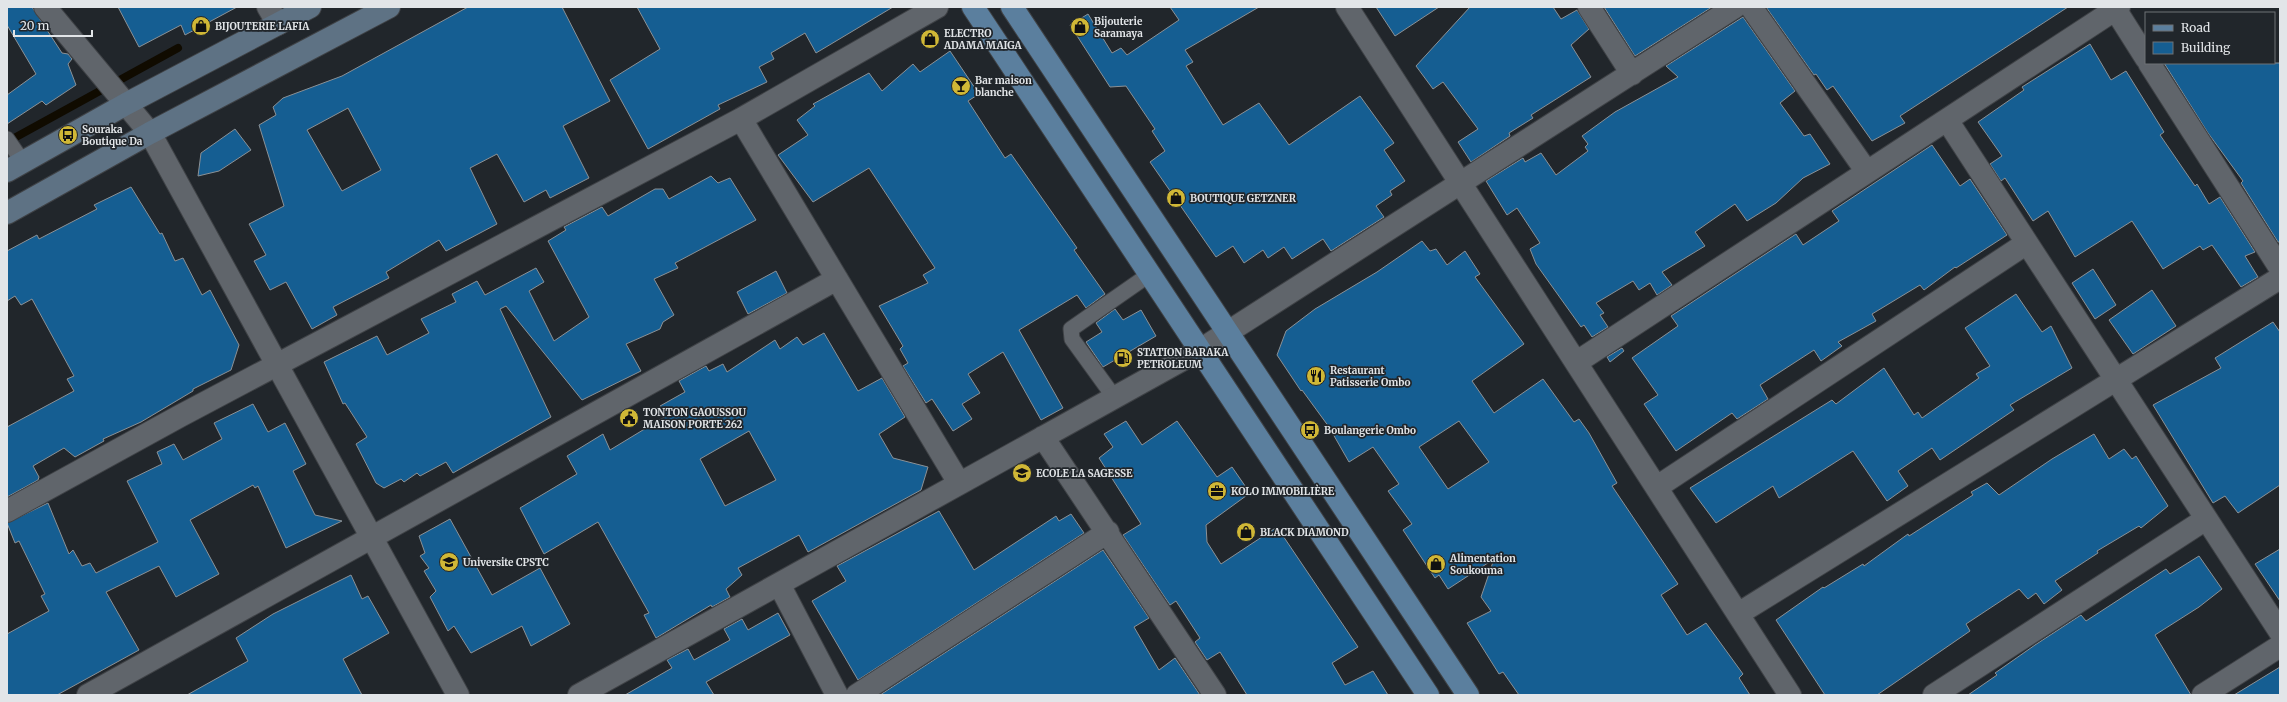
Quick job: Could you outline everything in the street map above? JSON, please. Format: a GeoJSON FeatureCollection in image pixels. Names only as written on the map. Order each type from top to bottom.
{"type":"FeatureCollection","features":[{"type":"Feature","properties":{"kind":"main road"},"geometry":{"type":"LineString","coordinates":[[15,166],[126,104],[273,16],[310,7]]}},
{"type":"Feature","properties":{"kind":"main road"},"geometry":{"type":"LineString","coordinates":[[7,212],[150,133],[389,7]]}},
{"type":"Feature","properties":{"kind":"main road"},"geometry":{"type":"LineString","coordinates":[[973,7],[1428,695]]}},
{"type":"Feature","properties":{"kind":"main road"},"geometry":{"type":"LineString","coordinates":[[1012,7],[1468,695]]}},
{"type":"Feature","properties":{"kind":"street"},"geometry":{"type":"LineString","coordinates":[[45,7],[150,133],[458,695]]}},
{"type":"Feature","properties":{"kind":"street"},"geometry":{"type":"LineString","coordinates":[[7,511],[276,365],[741,119],[936,7]]}},
{"type":"Feature","properties":{"kind":"street"},"geometry":{"type":"LineString","coordinates":[[1346,7],[1461,182],[1790,695]]}},
{"type":"Feature","properties":{"kind":"street"},"geometry":{"type":"LineString","coordinates":[[1589,7],[1632,74]]}},
{"type":"Feature","properties":{"kind":"street"},"geometry":{"type":"LineString","coordinates":[[579,695],[1200,350],[1735,7]]}},
{"type":"Feature","properties":{"kind":"street"},"geometry":{"type":"LineString","coordinates":[[1752,7],[1867,172]]}},
{"type":"Feature","properties":{"kind":"street"},"geometry":{"type":"LineString","coordinates":[[1577,362],[2117,8],[2145,56]]}},
{"type":"Feature","properties":{"kind":"street"},"geometry":{"type":"LineString","coordinates":[[2150,64],[2280,268]]}},
{"type":"Feature","properties":{"kind":"street"},"geometry":{"type":"LineString","coordinates":[[741,119],[959,483]]}},
{"type":"Feature","properties":{"kind":"street"},"geometry":{"type":"LineString","coordinates":[[1947,120],[2280,632]]}},
{"type":"Feature","properties":{"kind":"street"},"geometry":{"type":"LineString","coordinates":[[1657,487],[2027,243]]}},
{"type":"Feature","properties":{"kind":"street"},"geometry":{"type":"LineString","coordinates":[[1738,614],[2117,381],[2280,278]]}},
{"type":"Feature","properties":{"kind":"street"},"geometry":{"type":"LineString","coordinates":[[88,695],[836,279]]}},
{"type":"Feature","properties":{"kind":"street"},"geometry":{"type":"LineString","coordinates":[[1043,437],[1108,532],[1215,695]]}},
{"type":"Feature","properties":{"kind":"street"},"geometry":{"type":"LineString","coordinates":[[1934,695],[2206,519]]}},
{"type":"Feature","properties":{"kind":"street"},"geometry":{"type":"LineString","coordinates":[[857,695],[1108,532]]}},
{"type":"Feature","properties":{"kind":"street"},"geometry":{"type":"LineString","coordinates":[[779,584],[838,695]]}},
{"type":"Feature","properties":{"kind":"street"},"geometry":{"type":"LineString","coordinates":[[2203,695],[2280,646]]}},
{"type":"Feature","properties":{"kind":"lane"},"geometry":{"type":"LineString","coordinates":[[7,139],[15,166]]}},
{"type":"Feature","properties":{"kind":"lane"},"geometry":{"type":"LineString","coordinates":[[1114,397],[1072,339],[1071,329],[1150,274]]}},
{"type":"Feature","properties":{"kind":"building"},"geometry":{"type":"Polygon","coordinates":[[[7,7],[32,7],[62,53],[68,54],[72,59],[68,64],[76,85],[46,105],[42,101],[7,124],[7,95],[36,74],[7,25],[7,7]]]}},
{"type":"Feature","properties":{"kind":"building"},"geometry":{"type":"Polygon","coordinates":[[[118,7],[237,7],[185,35],[181,25],[139,47],[118,7]]]}},
{"type":"Feature","properties":{"kind":"building"},"geometry":{"type":"Polygon","coordinates":[[[468,7],[562,7],[610,101],[563,126],[589,178],[550,198],[546,190],[524,202],[497,154],[470,168],[497,224],[446,251],[439,240],[386,272],[389,278],[333,307],[337,315],[312,329],[286,282],[270,290],[254,261],[266,255],[249,224],[284,206],[259,125],[276,115],[273,107],[283,98],[342,76],[468,7]],[[348,108],[307,130],[342,191],[381,170],[348,108]]]}},
{"type":"Feature","properties":{"kind":"building"},"geometry":{"type":"Polygon","coordinates":[[[637,7],[893,7],[816,53],[805,33],[771,53],[774,59],[759,67],[767,82],[718,105],[720,109],[648,149],[610,80],[660,49],[637,7]]]}},
{"type":"Feature","properties":{"kind":"building"},"geometry":{"type":"Polygon","coordinates":[[[1170,7],[1259,7],[1185,50],[1193,62],[1186,66],[1223,125],[1259,103],[1289,145],[1360,96],[1394,143],[1384,150],[1405,181],[1390,191],[1392,195],[1376,206],[1384,217],[1331,251],[1323,239],[1292,259],[1284,247],[1268,258],[1263,250],[1244,263],[1233,246],[1216,257],[1150,162],[1165,151],[1152,131],[1155,129],[1126,86],[1110,87],[1070,25],[1088,14],[1112,53],[1121,48],[1127,55],[1179,20],[1170,7]]]}},
{"type":"Feature","properties":{"kind":"building"},"geometry":{"type":"Polygon","coordinates":[[[1376,7],[1439,7],[1395,36],[1376,7]]]}},
{"type":"Feature","properties":{"kind":"building"},"geometry":{"type":"Polygon","coordinates":[[[1470,7],[1553,7],[1561,19],[1577,10],[1589,29],[1571,45],[1591,77],[1531,115],[1533,118],[1509,133],[1510,136],[1471,162],[1458,142],[1478,129],[1443,82],[1433,89],[1416,66],[1470,7]]]}},
{"type":"Feature","properties":{"kind":"building"},"geometry":{"type":"Polygon","coordinates":[[[1604,7],[1712,7],[1635,56],[1604,7]]]}},
{"type":"Feature","properties":{"kind":"building"},"geometry":{"type":"Polygon","coordinates":[[[1766,7],[2068,7],[1900,116],[1905,123],[1872,141],[1833,86],[1827,90],[1816,74],[1814,75],[1766,7]]]}},
{"type":"Feature","properties":{"kind":"building"},"geometry":{"type":"Polygon","coordinates":[[[1743,17],[1795,91],[1780,103],[1804,136],[1810,134],[1830,164],[1803,178],[1776,203],[1747,221],[1735,204],[1695,232],[1705,246],[1662,272],[1672,285],[1657,295],[1650,283],[1639,290],[1633,281],[1596,303],[1604,313],[1600,315],[1608,327],[1592,337],[1584,325],[1581,327],[1536,264],[1530,249],[1540,243],[1517,208],[1507,215],[1486,181],[1523,158],[1525,162],[1541,153],[1556,175],[1588,151],[1585,147],[1588,144],[1582,136],[1615,112],[1678,77],[1666,66],[1743,17]]]}},
{"type":"Feature","properties":{"kind":"building"},"geometry":{"type":"Polygon","coordinates":[[[2090,44],[2111,80],[2126,71],[2164,132],[2160,135],[2195,186],[2197,184],[2209,204],[2220,197],[2255,252],[2245,256],[2258,277],[2241,287],[2212,245],[2203,250],[2200,246],[2163,269],[2132,221],[2075,257],[2048,211],[2033,221],[2005,178],[2001,181],[1990,164],[2002,156],[1978,122],[2024,90],[2022,87],[2090,44]]]}},
{"type":"Feature","properties":{"kind":"building"},"geometry":{"type":"Polygon","coordinates":[[[950,51],[979,94],[968,101],[1005,158],[1011,154],[1077,248],[1074,250],[1105,294],[1086,308],[1077,295],[1019,330],[1063,408],[1041,420],[1003,352],[968,374],[980,393],[962,404],[972,419],[953,431],[932,399],[926,403],[903,366],[908,363],[900,349],[903,346],[879,306],[928,283],[923,275],[935,268],[869,168],[813,202],[778,155],[808,135],[797,120],[815,106],[813,104],[869,73],[882,91],[913,64],[920,72],[950,51]]]}},
{"type":"Feature","properties":{"kind":"building"},"geometry":{"type":"Polygon","coordinates":[[[2280,63],[2280,242],[2278,242],[2241,183],[2243,181],[2208,133],[2165,64],[2280,63]]]}},
{"type":"Feature","properties":{"kind":"building"},"geometry":{"type":"Polygon","coordinates":[[[235,129],[251,150],[219,171],[198,176],[201,153],[235,129]]]}},
{"type":"Feature","properties":{"kind":"building"},"geometry":{"type":"Polygon","coordinates":[[[1932,145],[1960,186],[1970,179],[2007,235],[1956,268],[1955,267],[1924,290],[1920,285],[1872,314],[1876,321],[1838,342],[1842,346],[1821,361],[1814,350],[1760,385],[1768,399],[1737,419],[1732,413],[1676,451],[1644,404],[1658,395],[1632,358],[1678,326],[1671,316],[1796,234],[1803,245],[1839,221],[1832,211],[1932,145]]]}},
{"type":"Feature","properties":{"kind":"building"},"geometry":{"type":"Polygon","coordinates":[[[711,176],[718,183],[730,178],[756,220],[675,263],[678,268],[654,279],[674,315],[663,322],[660,329],[626,344],[641,371],[582,400],[506,306],[500,309],[551,417],[453,473],[446,462],[420,476],[417,473],[404,482],[401,479],[384,488],[376,483],[356,444],[367,437],[345,403],[343,404],[324,362],[377,336],[387,355],[429,333],[421,319],[456,302],[452,294],[477,281],[485,295],[536,268],[544,282],[529,291],[554,341],[589,317],[548,241],[566,230],[564,227],[602,207],[608,216],[655,189],[663,189],[669,199],[711,176]]]}},
{"type":"Feature","properties":{"kind":"building"},"geometry":{"type":"Polygon","coordinates":[[[131,187],[160,234],[162,233],[175,261],[183,258],[202,295],[210,290],[239,345],[231,370],[193,389],[193,391],[141,422],[103,439],[104,441],[75,457],[64,448],[33,466],[39,477],[38,480],[7,497],[7,427],[74,391],[67,379],[74,376],[32,299],[21,305],[15,296],[7,301],[7,251],[37,235],[39,239],[97,209],[94,205],[131,187]]]}},
{"type":"Feature","properties":{"kind":"building"},"geometry":{"type":"Polygon","coordinates":[[[1422,241],[1430,251],[1436,249],[1447,265],[1465,251],[1480,274],[1475,277],[1524,344],[1472,381],[1494,413],[1543,379],[1574,422],[1579,419],[1589,433],[1617,483],[1612,486],[1678,584],[1661,595],[1687,635],[1706,623],[1743,674],[1739,678],[1750,695],[1519,695],[1503,672],[1499,674],[1467,623],[1491,611],[1481,597],[1494,559],[1448,589],[1439,575],[1435,578],[1403,530],[1412,524],[1388,491],[1399,484],[1373,447],[1349,462],[1329,427],[1302,390],[1301,391],[1277,355],[1286,331],[1315,309],[1377,272],[1422,241]],[[1459,421],[1419,447],[1448,489],[1489,462],[1459,421]]]}},
{"type":"Feature","properties":{"kind":"building"},"geometry":{"type":"Polygon","coordinates":[[[2093,269],[2116,305],[2095,319],[2072,283],[2093,269]]]}},
{"type":"Feature","properties":{"kind":"building"},"geometry":{"type":"Polygon","coordinates":[[[776,271],[787,293],[748,314],[737,292],[776,271]]]}},
{"type":"Feature","properties":{"kind":"building"},"geometry":{"type":"Polygon","coordinates":[[[2152,290],[2176,326],[2133,354],[2109,320],[2152,290]]]}},
{"type":"Feature","properties":{"kind":"building"},"geometry":{"type":"Polygon","coordinates":[[[2016,294],[2042,332],[2051,326],[2072,368],[2010,405],[2014,410],[1940,460],[1932,448],[1898,471],[1908,486],[1887,501],[1853,451],[1779,498],[1773,486],[1716,523],[1690,488],[1832,400],[1836,404],[1884,368],[1914,415],[1918,412],[1922,418],[1979,378],[1976,374],[1990,366],[1965,328],[2016,294]]]}},
{"type":"Feature","properties":{"kind":"building"},"geometry":{"type":"Polygon","coordinates":[[[1115,309],[1123,320],[1141,310],[1156,336],[1103,367],[1086,342],[1102,332],[1096,323],[1115,309]]]}},
{"type":"Feature","properties":{"kind":"building"},"geometry":{"type":"Polygon","coordinates":[[[2273,322],[2280,332],[2280,485],[2238,513],[2225,496],[2213,503],[2153,405],[2221,368],[2215,358],[2273,322]]]}},
{"type":"Feature","properties":{"kind":"building"},"geometry":{"type":"Polygon","coordinates":[[[824,333],[858,391],[882,378],[905,417],[879,434],[893,458],[928,467],[921,490],[808,552],[799,535],[738,568],[742,575],[726,589],[730,597],[712,607],[711,605],[656,638],[644,615],[649,613],[598,522],[544,554],[520,508],[577,474],[567,456],[603,434],[610,450],[666,416],[660,406],[685,392],[679,381],[706,366],[709,371],[723,364],[727,372],[775,340],[780,349],[797,337],[803,345],[824,333]],[[749,431],[700,459],[725,506],[776,480],[749,431]]]}},
{"type":"Feature","properties":{"kind":"building"},"geometry":{"type":"Polygon","coordinates":[[[1622,348],[1624,351],[1610,362],[1607,357],[1622,348]]]}},
{"type":"Feature","properties":{"kind":"building"},"geometry":{"type":"Polygon","coordinates":[[[253,404],[268,432],[285,423],[306,464],[293,471],[315,515],[342,521],[286,548],[258,486],[255,488],[253,485],[190,520],[219,574],[176,597],[159,566],[106,592],[139,650],[57,695],[7,695],[7,634],[49,611],[41,596],[45,594],[19,541],[15,543],[7,523],[48,503],[69,554],[73,550],[82,566],[90,563],[96,573],[158,542],[127,481],[162,464],[157,452],[174,444],[183,460],[222,439],[214,423],[253,404]]]}},
{"type":"Feature","properties":{"kind":"building"},"geometry":{"type":"Polygon","coordinates":[[[1126,421],[1142,445],[1177,421],[1217,477],[1232,467],[1250,493],[1206,525],[1207,542],[1221,564],[1277,527],[1358,647],[1332,663],[1345,685],[1373,671],[1388,695],[1247,695],[1220,652],[1207,660],[1195,642],[1200,638],[1176,601],[1170,605],[1123,535],[1141,524],[1099,458],[1113,447],[1104,434],[1126,421]]]}},
{"type":"Feature","properties":{"kind":"building"},"geometry":{"type":"Polygon","coordinates":[[[2094,434],[2109,459],[2124,449],[2132,459],[2136,456],[2168,506],[2141,528],[2139,526],[2097,551],[2098,553],[2055,581],[2062,590],[2044,604],[2036,593],[2028,599],[2019,589],[1966,624],[1970,631],[1877,695],[1825,695],[1776,620],[1823,587],[1824,588],[1863,564],[1864,566],[1908,534],[1909,536],[1973,495],[1971,492],[1987,483],[1999,495],[2052,459],[2094,434]]]}},
{"type":"Feature","properties":{"kind":"building"},"geometry":{"type":"Polygon","coordinates":[[[939,511],[974,570],[1056,516],[1059,521],[1071,514],[1084,533],[858,680],[812,601],[846,581],[837,566],[939,511]]]}},
{"type":"Feature","properties":{"kind":"building"},"geometry":{"type":"Polygon","coordinates":[[[450,519],[492,595],[540,568],[570,624],[531,646],[522,626],[471,653],[454,626],[448,631],[430,597],[436,591],[424,571],[429,568],[420,556],[425,553],[419,536],[450,519]]]}},
{"type":"Feature","properties":{"kind":"building"},"geometry":{"type":"Polygon","coordinates":[[[2280,549],[2280,601],[2255,564],[2280,549]]]}},
{"type":"Feature","properties":{"kind":"building"},"geometry":{"type":"Polygon","coordinates":[[[1103,550],[1149,618],[1134,627],[1159,670],[1175,658],[1200,695],[880,695],[1103,550]]]}},
{"type":"Feature","properties":{"kind":"building"},"geometry":{"type":"Polygon","coordinates":[[[2199,556],[2222,589],[2199,607],[2155,635],[2191,695],[1968,695],[1997,675],[1995,673],[2081,615],[2086,621],[2166,569],[2170,574],[2199,556]]]}},
{"type":"Feature","properties":{"kind":"building"},"geometry":{"type":"Polygon","coordinates":[[[351,575],[362,599],[368,596],[389,633],[343,659],[362,695],[187,695],[248,661],[236,638],[273,614],[351,575]]]}},
{"type":"Feature","properties":{"kind":"building"},"geometry":{"type":"Polygon","coordinates":[[[778,613],[790,635],[706,682],[714,695],[625,695],[672,668],[667,660],[688,649],[694,660],[730,640],[724,629],[742,619],[748,630],[778,613]]]}},
{"type":"Feature","properties":{"kind":"building"},"geometry":{"type":"Polygon","coordinates":[[[2280,667],[2280,695],[2234,695],[2280,667]]]}},
{"type":"Feature","properties":{"kind":"waterway"},"geometry":{"type":"LineString","coordinates":[[7,142],[178,48]]}},
{"type":"Feature","properties":{"kind":"place","name":"BIJOUTERIE LAFIA"},"geometry":{"type":"Point","coordinates":[201,26]}},
{"type":"Feature","properties":{"kind":"place","name":"Bijouterie Saramaya"},"geometry":{"type":"Point","coordinates":[1080,27]}},
{"type":"Feature","properties":{"kind":"place","name":"ELECTRO ADAMA MAIGA"},"geometry":{"type":"Point","coordinates":[930,39]}},
{"type":"Feature","properties":{"kind":"place","name":"Bar maison blanche"},"geometry":{"type":"Point","coordinates":[961,86]}},
{"type":"Feature","properties":{"kind":"place","name":"Souraka Boutique Da"},"geometry":{"type":"Point","coordinates":[68,135]}},
{"type":"Feature","properties":{"kind":"place","name":"BOUTIQUE GETZNER"},"geometry":{"type":"Point","coordinates":[1176,198]}},
{"type":"Feature","properties":{"kind":"place","name":"STATION BARAKA PETROLEUM"},"geometry":{"type":"Point","coordinates":[1123,358]}},
{"type":"Feature","properties":{"kind":"place","name":"Restaurant Patisserie Ombo"},"geometry":{"type":"Point","coordinates":[1316,376]}},
{"type":"Feature","properties":{"kind":"place","name":"TONTON GAOUSSOU MAISON PORTE 262"},"geometry":{"type":"Point","coordinates":[629,418]}},
{"type":"Feature","properties":{"kind":"place","name":"Boulangerie Ombo"},"geometry":{"type":"Point","coordinates":[1310,430]}},
{"type":"Feature","properties":{"kind":"place","name":"ECOLE LA SAGESSE"},"geometry":{"type":"Point","coordinates":[1022,473]}},
{"type":"Feature","properties":{"kind":"place","name":"KOLO IMMOBILIÈRE"},"geometry":{"type":"Point","coordinates":[1217,491]}},
{"type":"Feature","properties":{"kind":"place","name":"BLACK DIAMOND"},"geometry":{"type":"Point","coordinates":[1246,532]}},
{"type":"Feature","properties":{"kind":"place","name":"Universite CPSTC"},"geometry":{"type":"Point","coordinates":[449,562]}},
{"type":"Feature","properties":{"kind":"place","name":"Alimentation Soukouma"},"geometry":{"type":"Point","coordinates":[1436,564]}}]}
